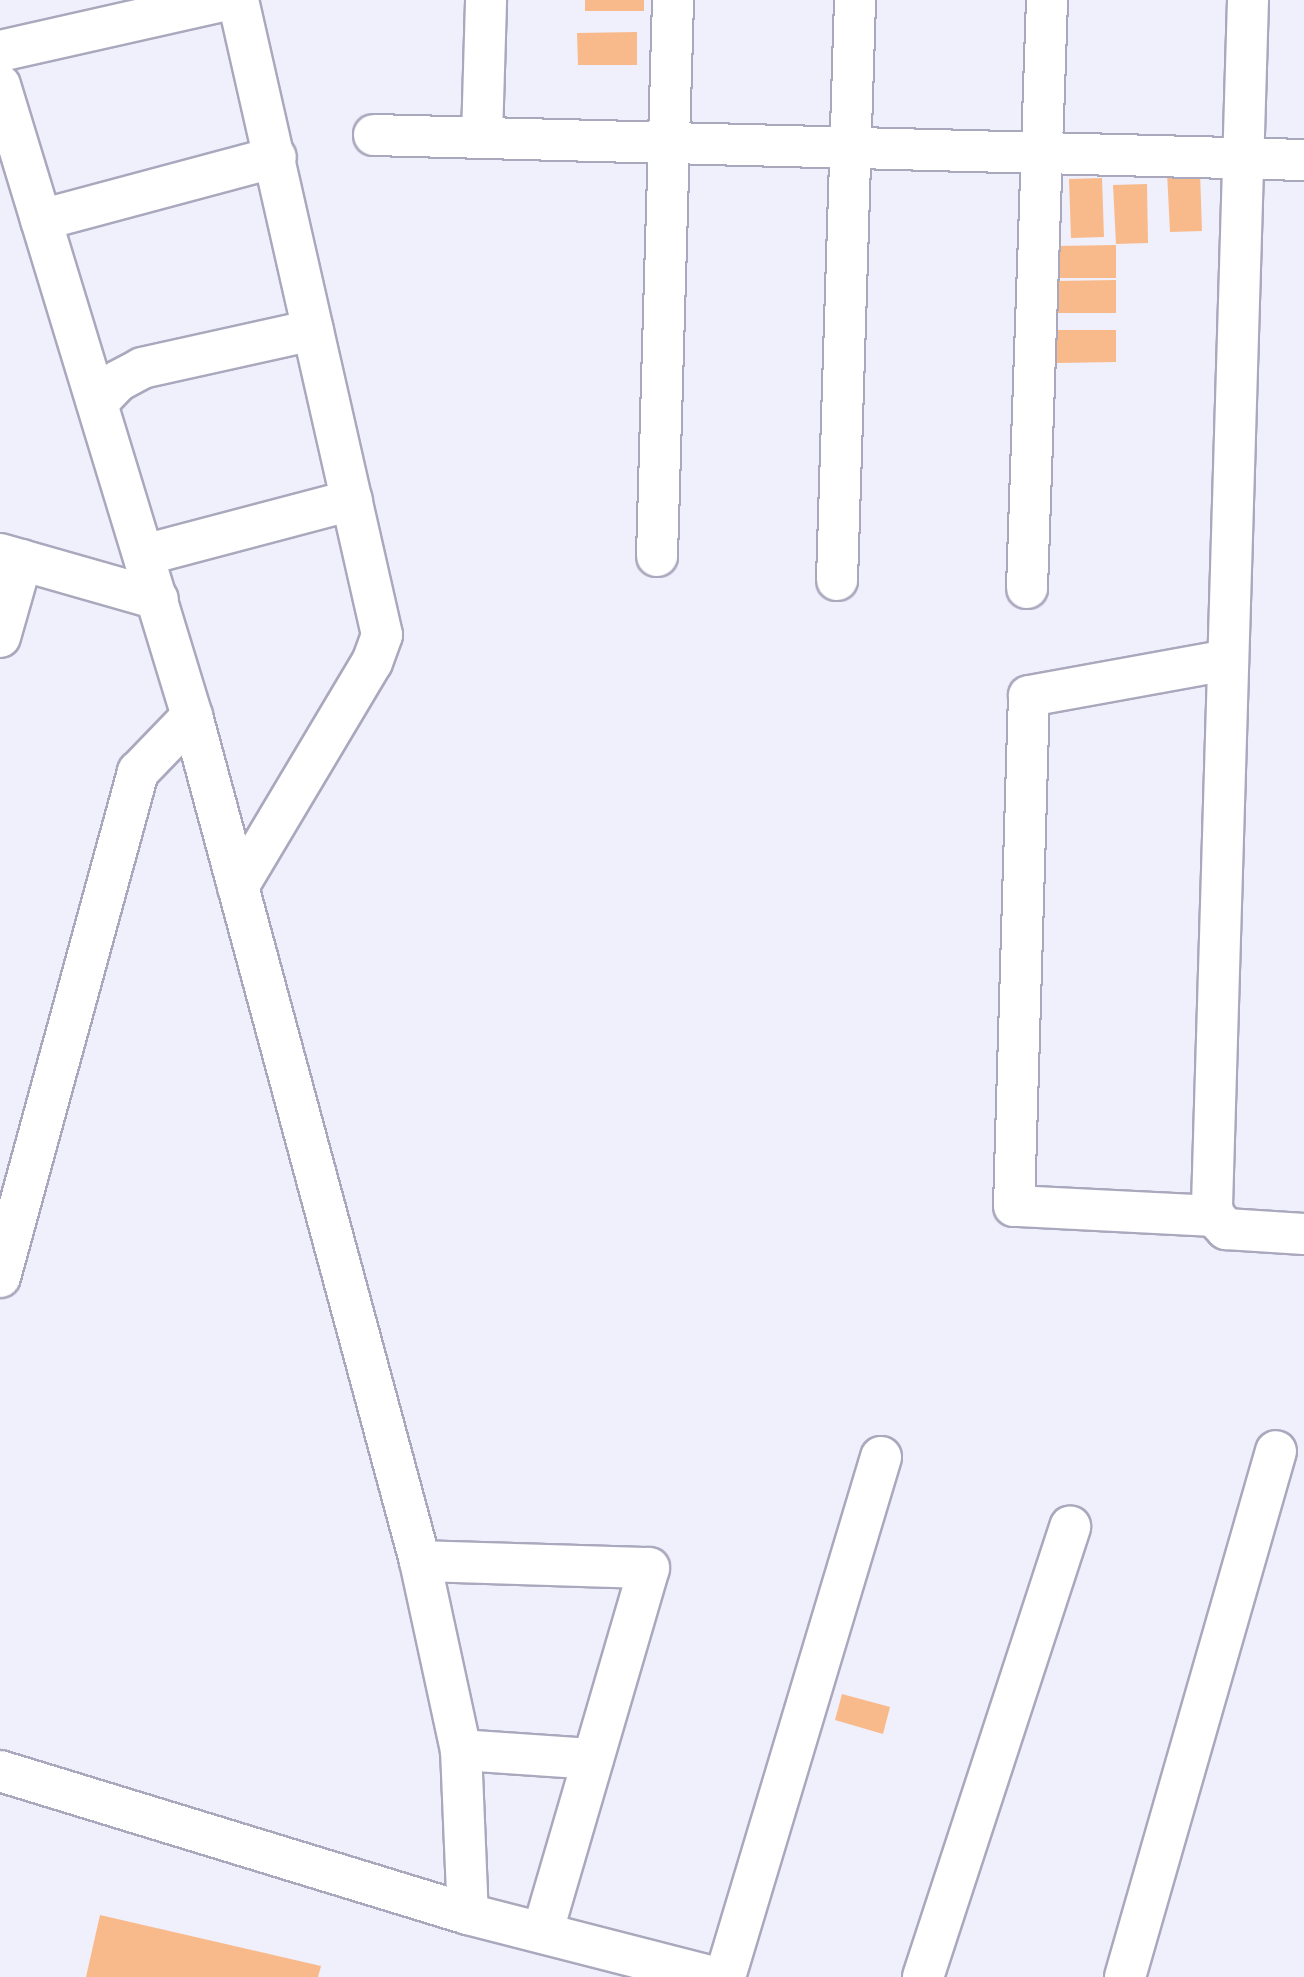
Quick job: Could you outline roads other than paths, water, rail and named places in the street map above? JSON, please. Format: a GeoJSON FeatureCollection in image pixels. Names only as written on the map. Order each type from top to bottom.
{"type":"FeatureCollection","features":[{"type":"Feature","properties":{"kind":"street"},"geometry":{"type":"LineString","coordinates":[[0,51],[227,0]]}},
{"type":"Feature","properties":{"kind":"street"},"geometry":{"type":"LineString","coordinates":[[238,0],[382,635],[372,662],[238,887]]}},
{"type":"Feature","properties":{"kind":"street"},"geometry":{"type":"LineString","coordinates":[[482,137],[486,0]]}},
{"type":"Feature","properties":{"kind":"street"},"geometry":{"type":"LineString","coordinates":[[657,556],[673,0]]}},
{"type":"Feature","properties":{"kind":"street"},"geometry":{"type":"LineString","coordinates":[[837,580],[855,0]]}},
{"type":"Feature","properties":{"kind":"street"},"geometry":{"type":"LineString","coordinates":[[1027,588],[1047,0]]}},
{"type":"Feature","properties":{"kind":"street"},"geometry":{"type":"LineString","coordinates":[[1248,0],[1214,1216],[1226,1229],[1304,1234]]}},
{"type":"Feature","properties":{"kind":"street"},"geometry":{"type":"LineString","coordinates":[[0,85],[192,716],[420,1561],[461,1750],[468,1914]]}},
{"type":"Feature","properties":{"kind":"street"},"geometry":{"type":"LineString","coordinates":[[374,135],[1304,160]]}},
{"type":"Feature","properties":{"kind":"street"},"geometry":{"type":"LineString","coordinates":[[41,220],[276,157]]}},
{"type":"Feature","properties":{"kind":"street"},"geometry":{"type":"LineString","coordinates":[[97,403],[118,381],[142,368],[313,330]]}},
{"type":"Feature","properties":{"kind":"street"},"geometry":{"type":"LineString","coordinates":[[144,555],[352,500]]}},
{"type":"Feature","properties":{"kind":"street"},"geometry":{"type":"LineString","coordinates":[[0,637],[11,557],[158,599]]}},
{"type":"Feature","properties":{"kind":"street"},"geometry":{"type":"LineString","coordinates":[[1214,1216],[1014,1206],[1029,696],[1228,660]]}},
{"type":"Feature","properties":{"kind":"street"},"geometry":{"type":"LineString","coordinates":[[0,1277],[138,772],[192,716]]}},
{"type":"Feature","properties":{"kind":"street"},"geometry":{"type":"LineString","coordinates":[[1125,1977],[1276,1451]]}},
{"type":"Feature","properties":{"kind":"street"},"geometry":{"type":"LineString","coordinates":[[725,1977],[881,1457]]}},
{"type":"Feature","properties":{"kind":"street"},"geometry":{"type":"LineString","coordinates":[[923,1977],[1070,1526]]}},
{"type":"Feature","properties":{"kind":"street"},"geometry":{"type":"LineString","coordinates":[[420,1561],[649,1568],[542,1933]]}},
{"type":"Feature","properties":{"kind":"street"},"geometry":{"type":"LineString","coordinates":[[461,1750],[593,1759]]}},
{"type":"Feature","properties":{"kind":"street"},"geometry":{"type":"LineString","coordinates":[[0,1771],[468,1914],[713,1977]]}}]}
